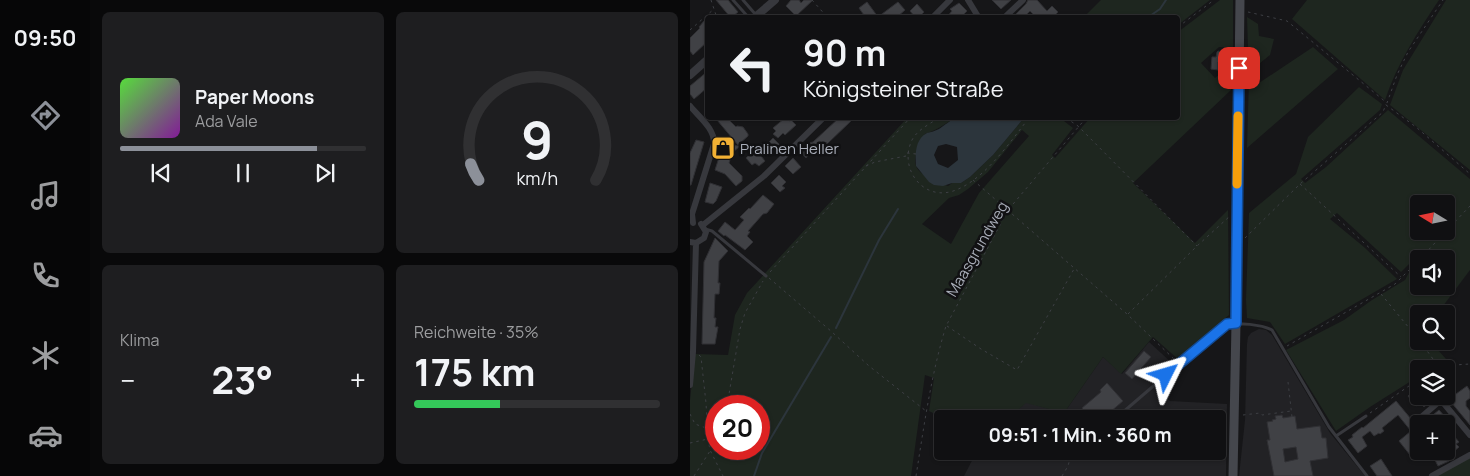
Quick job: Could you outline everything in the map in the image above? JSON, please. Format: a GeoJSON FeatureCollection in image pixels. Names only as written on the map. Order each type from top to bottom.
{"type":"FeatureCollection","features":[{"type":"Feature","properties":{"kind":"main road"},"geometry":{"type":"LineString","coordinates":[[1233,476],[1240,0]]}},
{"type":"Feature","properties":{"kind":"street"},"geometry":{"type":"LineString","coordinates":[[756,15],[775,0]]}},
{"type":"Feature","properties":{"kind":"street"},"geometry":{"type":"LineString","coordinates":[[935,15],[950,0]]}},
{"type":"Feature","properties":{"kind":"street"},"geometry":{"type":"LineString","coordinates":[[968,0],[977,15]]}},
{"type":"Feature","properties":{"kind":"street"},"geometry":{"type":"LineString","coordinates":[[1007,15],[1022,0]]}},
{"type":"Feature","properties":{"kind":"street"},"geometry":{"type":"LineString","coordinates":[[690,75],[705,62]]}},
{"type":"Feature","properties":{"kind":"street"},"geometry":{"type":"LineString","coordinates":[[690,106],[713,132],[715,138],[692,214],[692,224],[704,227]]}},
{"type":"Feature","properties":{"kind":"street"},"geometry":{"type":"LineString","coordinates":[[704,227],[764,176],[821,120]]}},
{"type":"Feature","properties":{"kind":"street"},"geometry":{"type":"LineString","coordinates":[[690,385],[693,352],[693,243],[702,241],[706,236],[704,227]]}},
{"type":"Feature","properties":{"kind":"street"},"geometry":{"type":"LineString","coordinates":[[1424,415],[1441,400],[1453,415]]}},
{"type":"Feature","properties":{"kind":"street"},"geometry":{"type":"LineString","coordinates":[[1455,417],[1470,435]]}},
{"type":"Feature","properties":{"kind":"street"},"geometry":{"type":"LineString","coordinates":[[1432,476],[1470,455]]}},
{"type":"Feature","properties":{"kind":"lane"},"geometry":{"type":"LineString","coordinates":[[733,0],[751,15]]}},
{"type":"Feature","properties":{"kind":"lane"},"geometry":{"type":"LineString","coordinates":[[743,0],[752,15]]}},
{"type":"Feature","properties":{"kind":"lane"},"geometry":{"type":"LineString","coordinates":[[704,227],[712,231],[766,276]]}},
{"type":"Feature","properties":{"kind":"lane"},"geometry":{"type":"LineString","coordinates":[[1125,410],[1227,324],[1236,323],[1266,327],[1272,330],[1315,404],[1336,436],[1367,476]]}},
{"type":"Feature","properties":{"kind":"lane"},"geometry":{"type":"LineString","coordinates":[[1336,436],[1366,416]]}},
{"type":"Feature","properties":{"kind":"path"},"geometry":{"type":"LineString","coordinates":[[711,0],[716,15]]}},
{"type":"Feature","properties":{"kind":"path"},"geometry":{"type":"LineString","coordinates":[[812,0],[825,15]]}},
{"type":"Feature","properties":{"kind":"path"},"geometry":{"type":"LineString","coordinates":[[1180,26],[1214,0]]}},
{"type":"Feature","properties":{"kind":"path"},"geometry":{"type":"LineString","coordinates":[[1237,247],[1300,184],[1383,112],[1396,75],[1408,52],[1443,0]]}},
{"type":"Feature","properties":{"kind":"path"},"geometry":{"type":"LineString","coordinates":[[707,15],[714,9]]}},
{"type":"Feature","properties":{"kind":"path"},"geometry":{"type":"LineString","coordinates":[[1240,12],[1287,21],[1470,174]]}},
{"type":"Feature","properties":{"kind":"path"},"geometry":{"type":"LineString","coordinates":[[690,30],[705,17]]}},
{"type":"Feature","properties":{"kind":"path"},"geometry":{"type":"LineString","coordinates":[[729,395],[740,329],[745,313],[766,276],[908,120]]}},
{"type":"Feature","properties":{"kind":"path"},"geometry":{"type":"LineString","coordinates":[[935,120],[918,131],[913,138],[907,156],[908,164],[917,180],[927,189],[941,193],[956,190],[973,180],[997,158],[1027,120]]}},
{"type":"Feature","properties":{"kind":"path"},"geometry":{"type":"LineString","coordinates":[[1069,120],[1078,126],[1197,246]]}},
{"type":"Feature","properties":{"kind":"path","name":"Maasgrundweg"},"geometry":{"type":"LineString","coordinates":[[916,476],[926,411],[946,326],[1008,210],[1084,120]]}},
{"type":"Feature","properties":{"kind":"path"},"geometry":{"type":"LineString","coordinates":[[907,153],[916,154]]}},
{"type":"Feature","properties":{"kind":"path"},"geometry":{"type":"LineString","coordinates":[[865,166],[875,162],[907,156]]}},
{"type":"Feature","properties":{"kind":"path"},"geometry":{"type":"LineString","coordinates":[[973,180],[1127,314],[1179,364]]}},
{"type":"Feature","properties":{"kind":"path"},"geometry":{"type":"LineString","coordinates":[[1300,184],[1402,278]]}},
{"type":"Feature","properties":{"kind":"path"},"geometry":{"type":"LineString","coordinates":[[1455,222],[1470,206]]}},
{"type":"Feature","properties":{"kind":"path"},"geometry":{"type":"LineString","coordinates":[[1127,314],[1197,246],[1237,211]]}},
{"type":"Feature","properties":{"kind":"path"},"geometry":{"type":"LineString","coordinates":[[1428,250],[1437,240]]}},
{"type":"Feature","properties":{"kind":"path"},"geometry":{"type":"LineString","coordinates":[[946,326],[1017,370],[1074,268]]}},
{"type":"Feature","properties":{"kind":"path"},"geometry":{"type":"LineString","coordinates":[[1283,348],[1396,284],[1410,269]]}},
{"type":"Feature","properties":{"kind":"path"},"geometry":{"type":"LineString","coordinates":[[766,276],[869,366],[926,411]]}},
{"type":"Feature","properties":{"kind":"path"},"geometry":{"type":"LineString","coordinates":[[1380,293],[1410,329]]}},
{"type":"Feature","properties":{"kind":"path"},"geometry":{"type":"LineString","coordinates":[[693,352],[698,352],[701,357],[705,395]]}},
{"type":"Feature","properties":{"kind":"path"},"geometry":{"type":"LineString","coordinates":[[1455,365],[1470,364]]}},
{"type":"Feature","properties":{"kind":"path"},"geometry":{"type":"LineString","coordinates":[[1288,382],[1292,417]]}},
{"type":"Feature","properties":{"kind":"path"},"geometry":{"type":"LineString","coordinates":[[1366,416],[1410,385]]}},
{"type":"Feature","properties":{"kind":"path"},"geometry":{"type":"LineString","coordinates":[[1235,416],[1292,411]]}},
{"type":"Feature","properties":{"kind":"path"},"geometry":{"type":"LineString","coordinates":[[690,414],[695,424],[705,427]]}},
{"type":"Feature","properties":{"kind":"path"},"geometry":{"type":"LineString","coordinates":[[690,442],[705,440]]}},
{"type":"Feature","properties":{"kind":"path"},"geometry":{"type":"LineString","coordinates":[[690,472],[694,475],[705,458]]}},
{"type":"Feature","properties":{"kind":"path"},"geometry":{"type":"LineString","coordinates":[[715,460],[723,476]]}},
{"type":"Feature","properties":{"kind":"path"},"geometry":{"type":"LineString","coordinates":[[1062,476],[1070,460]]}},
{"type":"Feature","properties":{"kind":"shaded area"},"geometry":{"type":"Polygon","coordinates":[[[1101,0],[1210,0],[1180,23],[1180,15],[1086,15],[1101,0]]]}},
{"type":"Feature","properties":{"kind":"shaded area"},"geometry":{"type":"Polygon","coordinates":[[[1220,0],[1233,0],[1233,48],[1219,47],[1201,63],[1215,78],[1233,63],[1231,90],[1133,183],[1195,243],[1228,210],[1229,315],[1179,360],[1153,337],[1121,374],[1103,357],[1066,410],[1053,410],[1026,403],[1018,410],[934,410],[934,414],[929,411],[934,378],[925,375],[911,476],[690,476],[690,400],[695,354],[728,355],[735,315],[747,293],[905,120],[953,120],[925,134],[919,146],[915,162],[921,173],[948,186],[952,183],[961,183],[970,177],[993,155],[1022,120],[1063,120],[1073,128],[1052,155],[1055,158],[1088,120],[1180,120],[1180,30],[1220,0]],[[1022,130],[988,172],[959,195],[949,198],[922,224],[951,244],[979,193],[1029,136],[1022,130]]]}},
{"type":"Feature","properties":{"kind":"shaded area"},"geometry":{"type":"Polygon","coordinates":[[[1307,0],[1439,0],[1402,61],[1385,100],[1292,19],[1307,0]]]}},
{"type":"Feature","properties":{"kind":"shaded area"},"geometry":{"type":"Polygon","coordinates":[[[1446,0],[1470,0],[1470,170],[1390,105],[1403,70],[1446,0]]]}},
{"type":"Feature","properties":{"kind":"shaded area"},"geometry":{"type":"Polygon","coordinates":[[[1247,17],[1258,24],[1259,36],[1274,39],[1270,55],[1255,67],[1256,85],[1313,47],[1338,69],[1247,148],[1249,78],[1247,17]]]}},
{"type":"Feature","properties":{"kind":"shaded area"},"geometry":{"type":"Polygon","coordinates":[[[1359,87],[1382,104],[1380,110],[1301,179],[1305,183],[1326,167],[1388,110],[1470,179],[1470,270],[1455,290],[1455,250],[1410,250],[1410,263],[1401,272],[1337,213],[1330,219],[1364,247],[1397,279],[1285,344],[1270,322],[1247,318],[1249,213],[1296,174],[1308,137],[1359,87]]]}},
{"type":"Feature","properties":{"kind":"shaded area"},"geometry":{"type":"Polygon","coordinates":[[[953,120],[1022,120],[993,155],[970,177],[961,183],[943,186],[934,185],[929,182],[916,166],[917,148],[920,139],[927,133],[939,129],[953,120]],[[946,144],[938,146],[934,155],[938,164],[948,168],[958,160],[957,147],[946,144]]]}},
{"type":"Feature","properties":{"kind":"shaded area"},"geometry":{"type":"Polygon","coordinates":[[[1410,271],[1410,295],[1451,295],[1444,305],[1410,305],[1410,350],[1438,350],[1446,359],[1410,360],[1410,382],[1336,431],[1286,350],[1344,320],[1405,280],[1410,271]]]}},
{"type":"Feature","properties":{"kind":"shaded area"},"geometry":{"type":"Polygon","coordinates":[[[1259,329],[1266,330],[1272,335],[1330,433],[1365,476],[1239,476],[1245,420],[1247,344],[1251,333],[1259,329]]]}},
{"type":"Feature","properties":{"kind":"shaded area"},"geometry":{"type":"Polygon","coordinates":[[[1149,342],[1173,364],[1155,391],[1170,401],[1227,404],[1226,476],[964,476],[972,460],[1226,460],[1226,410],[1066,410],[1103,357],[1122,374],[1149,342]]]}},
{"type":"Feature","properties":{"kind":"shaded area"},"geometry":{"type":"Polygon","coordinates":[[[1026,402],[1054,410],[1017,410],[1026,402]]]}},
{"type":"Feature","properties":{"kind":"shaded area"},"geometry":{"type":"Polygon","coordinates":[[[1470,455],[1470,476],[1431,476],[1470,455]]]}},
{"type":"Feature","properties":{"kind":"building"},"geometry":{"type":"Polygon","coordinates":[[[716,0],[728,0],[738,12],[734,15],[728,15],[716,0]]]}},
{"type":"Feature","properties":{"kind":"building"},"geometry":{"type":"Polygon","coordinates":[[[791,0],[799,0],[801,3],[804,0],[813,0],[797,15],[786,6],[791,0]]]}},
{"type":"Feature","properties":{"kind":"building"},"geometry":{"type":"Polygon","coordinates":[[[992,0],[1011,0],[1001,9],[992,0]]]}},
{"type":"Feature","properties":{"kind":"building"},"geometry":{"type":"Polygon","coordinates":[[[1028,0],[1037,0],[1047,11],[1052,6],[1058,12],[1055,15],[1034,15],[1030,11],[1026,15],[1015,15],[1028,0]]]}},
{"type":"Feature","properties":{"kind":"building"},"geometry":{"type":"Polygon","coordinates":[[[867,2],[877,15],[864,15],[859,8],[867,2]]]}},
{"type":"Feature","properties":{"kind":"building"},"geometry":{"type":"Polygon","coordinates":[[[898,2],[905,10],[899,15],[881,15],[898,2]]]}},
{"type":"Feature","properties":{"kind":"building"},"geometry":{"type":"Polygon","coordinates":[[[959,3],[967,11],[963,15],[949,15],[952,11],[950,9],[959,3]]]}},
{"type":"Feature","properties":{"kind":"building"},"geometry":{"type":"Polygon","coordinates":[[[917,4],[924,12],[921,15],[913,15],[910,11],[917,4]]]}},
{"type":"Feature","properties":{"kind":"building"},"geometry":{"type":"Polygon","coordinates":[[[705,22],[705,44],[693,55],[690,51],[690,38],[705,22]]]}},
{"type":"Feature","properties":{"kind":"building"},"geometry":{"type":"Polygon","coordinates":[[[1218,51],[1229,53],[1229,61],[1218,62],[1218,70],[1211,69],[1212,57],[1216,57],[1218,51]]]}},
{"type":"Feature","properties":{"kind":"building"},"geometry":{"type":"Polygon","coordinates":[[[705,74],[705,90],[694,99],[690,94],[690,86],[705,74]]]}},
{"type":"Feature","properties":{"kind":"building"},"geometry":{"type":"Polygon","coordinates":[[[717,120],[729,120],[736,127],[743,127],[748,136],[738,145],[717,120]]]}},
{"type":"Feature","properties":{"kind":"building"},"geometry":{"type":"Polygon","coordinates":[[[783,120],[791,120],[796,125],[785,135],[783,133],[778,138],[773,134],[776,131],[773,128],[783,120]]]}},
{"type":"Feature","properties":{"kind":"building"},"geometry":{"type":"Polygon","coordinates":[[[837,120],[851,121],[827,144],[826,142],[820,145],[806,158],[800,151],[837,120]]]}},
{"type":"Feature","properties":{"kind":"building"},"geometry":{"type":"Polygon","coordinates":[[[773,138],[781,146],[773,154],[769,149],[761,156],[765,161],[759,166],[755,163],[752,165],[746,158],[762,143],[765,146],[773,138]]]}},
{"type":"Feature","properties":{"kind":"building"},"geometry":{"type":"Polygon","coordinates":[[[696,140],[704,142],[690,185],[690,153],[696,140]]]}},
{"type":"Feature","properties":{"kind":"building"},"geometry":{"type":"Polygon","coordinates":[[[723,145],[740,146],[732,153],[729,163],[742,176],[742,181],[736,186],[725,174],[715,170],[723,145]]]}},
{"type":"Feature","properties":{"kind":"building"},"geometry":{"type":"Polygon","coordinates":[[[793,158],[801,167],[793,174],[785,166],[793,158]]]}},
{"type":"Feature","properties":{"kind":"building"},"geometry":{"type":"Polygon","coordinates":[[[779,175],[786,182],[782,186],[785,188],[780,192],[771,183],[779,175]]]}},
{"type":"Feature","properties":{"kind":"building"},"geometry":{"type":"Polygon","coordinates":[[[710,183],[722,187],[713,204],[705,202],[710,183]]]}},
{"type":"Feature","properties":{"kind":"building"},"geometry":{"type":"Polygon","coordinates":[[[763,195],[774,204],[748,231],[750,232],[747,236],[753,242],[745,250],[718,231],[725,222],[735,230],[744,220],[740,217],[763,195]]]}},
{"type":"Feature","properties":{"kind":"building"},"geometry":{"type":"Polygon","coordinates":[[[715,238],[728,251],[719,261],[719,294],[715,294],[714,318],[716,318],[715,327],[718,327],[715,344],[702,344],[704,262],[715,238]]]}},
{"type":"Feature","properties":{"kind":"building"},"geometry":{"type":"Polygon","coordinates":[[[1144,351],[1151,357],[1132,379],[1125,373],[1144,351]]]}},
{"type":"Feature","properties":{"kind":"building"},"geometry":{"type":"Polygon","coordinates":[[[1107,383],[1123,401],[1112,410],[1084,410],[1082,408],[1101,392],[1100,390],[1107,383]]]}},
{"type":"Feature","properties":{"kind":"building"},"geometry":{"type":"Polygon","coordinates":[[[1467,386],[1470,391],[1470,398],[1466,401],[1466,406],[1470,411],[1470,425],[1453,405],[1455,405],[1455,393],[1456,394],[1467,386]]]}},
{"type":"Feature","properties":{"kind":"building"},"geometry":{"type":"Polygon","coordinates":[[[1396,401],[1410,418],[1410,430],[1398,415],[1382,428],[1384,431],[1380,434],[1374,436],[1370,431],[1362,437],[1367,446],[1358,453],[1348,440],[1396,401]]]}},
{"type":"Feature","properties":{"kind":"building"},"geometry":{"type":"Polygon","coordinates":[[[1439,410],[1443,415],[1433,415],[1439,410]]]}},
{"type":"Feature","properties":{"kind":"building"},"geometry":{"type":"Polygon","coordinates":[[[1282,415],[1283,418],[1295,416],[1297,429],[1320,426],[1322,438],[1326,438],[1328,458],[1310,461],[1313,476],[1274,476],[1267,440],[1270,440],[1267,422],[1276,419],[1275,416],[1282,415]],[[1296,447],[1283,449],[1285,462],[1298,459],[1296,447]]]}},
{"type":"Feature","properties":{"kind":"building"},"geometry":{"type":"Polygon","coordinates":[[[1410,432],[1410,455],[1399,441],[1410,432]]]}},
{"type":"Feature","properties":{"kind":"building"},"geometry":{"type":"Polygon","coordinates":[[[1455,437],[1459,442],[1456,444],[1459,447],[1455,450],[1455,437]]]}},
{"type":"Feature","properties":{"kind":"building"},"geometry":{"type":"Polygon","coordinates":[[[1381,459],[1392,476],[1377,476],[1370,466],[1381,459]]]}},
{"type":"Feature","properties":{"kind":"building"},"geometry":{"type":"Polygon","coordinates":[[[1435,460],[1449,461],[1438,466],[1435,460]]]}},
{"type":"Feature","properties":{"kind":"waterway"},"geometry":{"type":"LineString","coordinates":[[1151,15],[1160,9],[1166,0]]}},
{"type":"Feature","properties":{"kind":"waterway"},"geometry":{"type":"LineString","coordinates":[[836,328],[879,240],[898,209]]}},
{"type":"Feature","properties":{"kind":"waterway"},"geometry":{"type":"LineString","coordinates":[[754,476],[762,453],[831,337]]}},
{"type":"Feature","properties":{"kind":"slow traffic"},"geometry":{"type":"LineString","coordinates":[[1237,184],[1238,116]]}},
{"type":"Feature","properties":{"kind":"place","name":"Pralinen Heller"},"geometry":{"type":"Point","coordinates":[723,148]}},
{"type":"Feature","properties":{"kind":"route"},"geometry":{"type":"LineString","coordinates":[[1166,375],[1227,324],[1236,323],[1239,68]]}}]}
